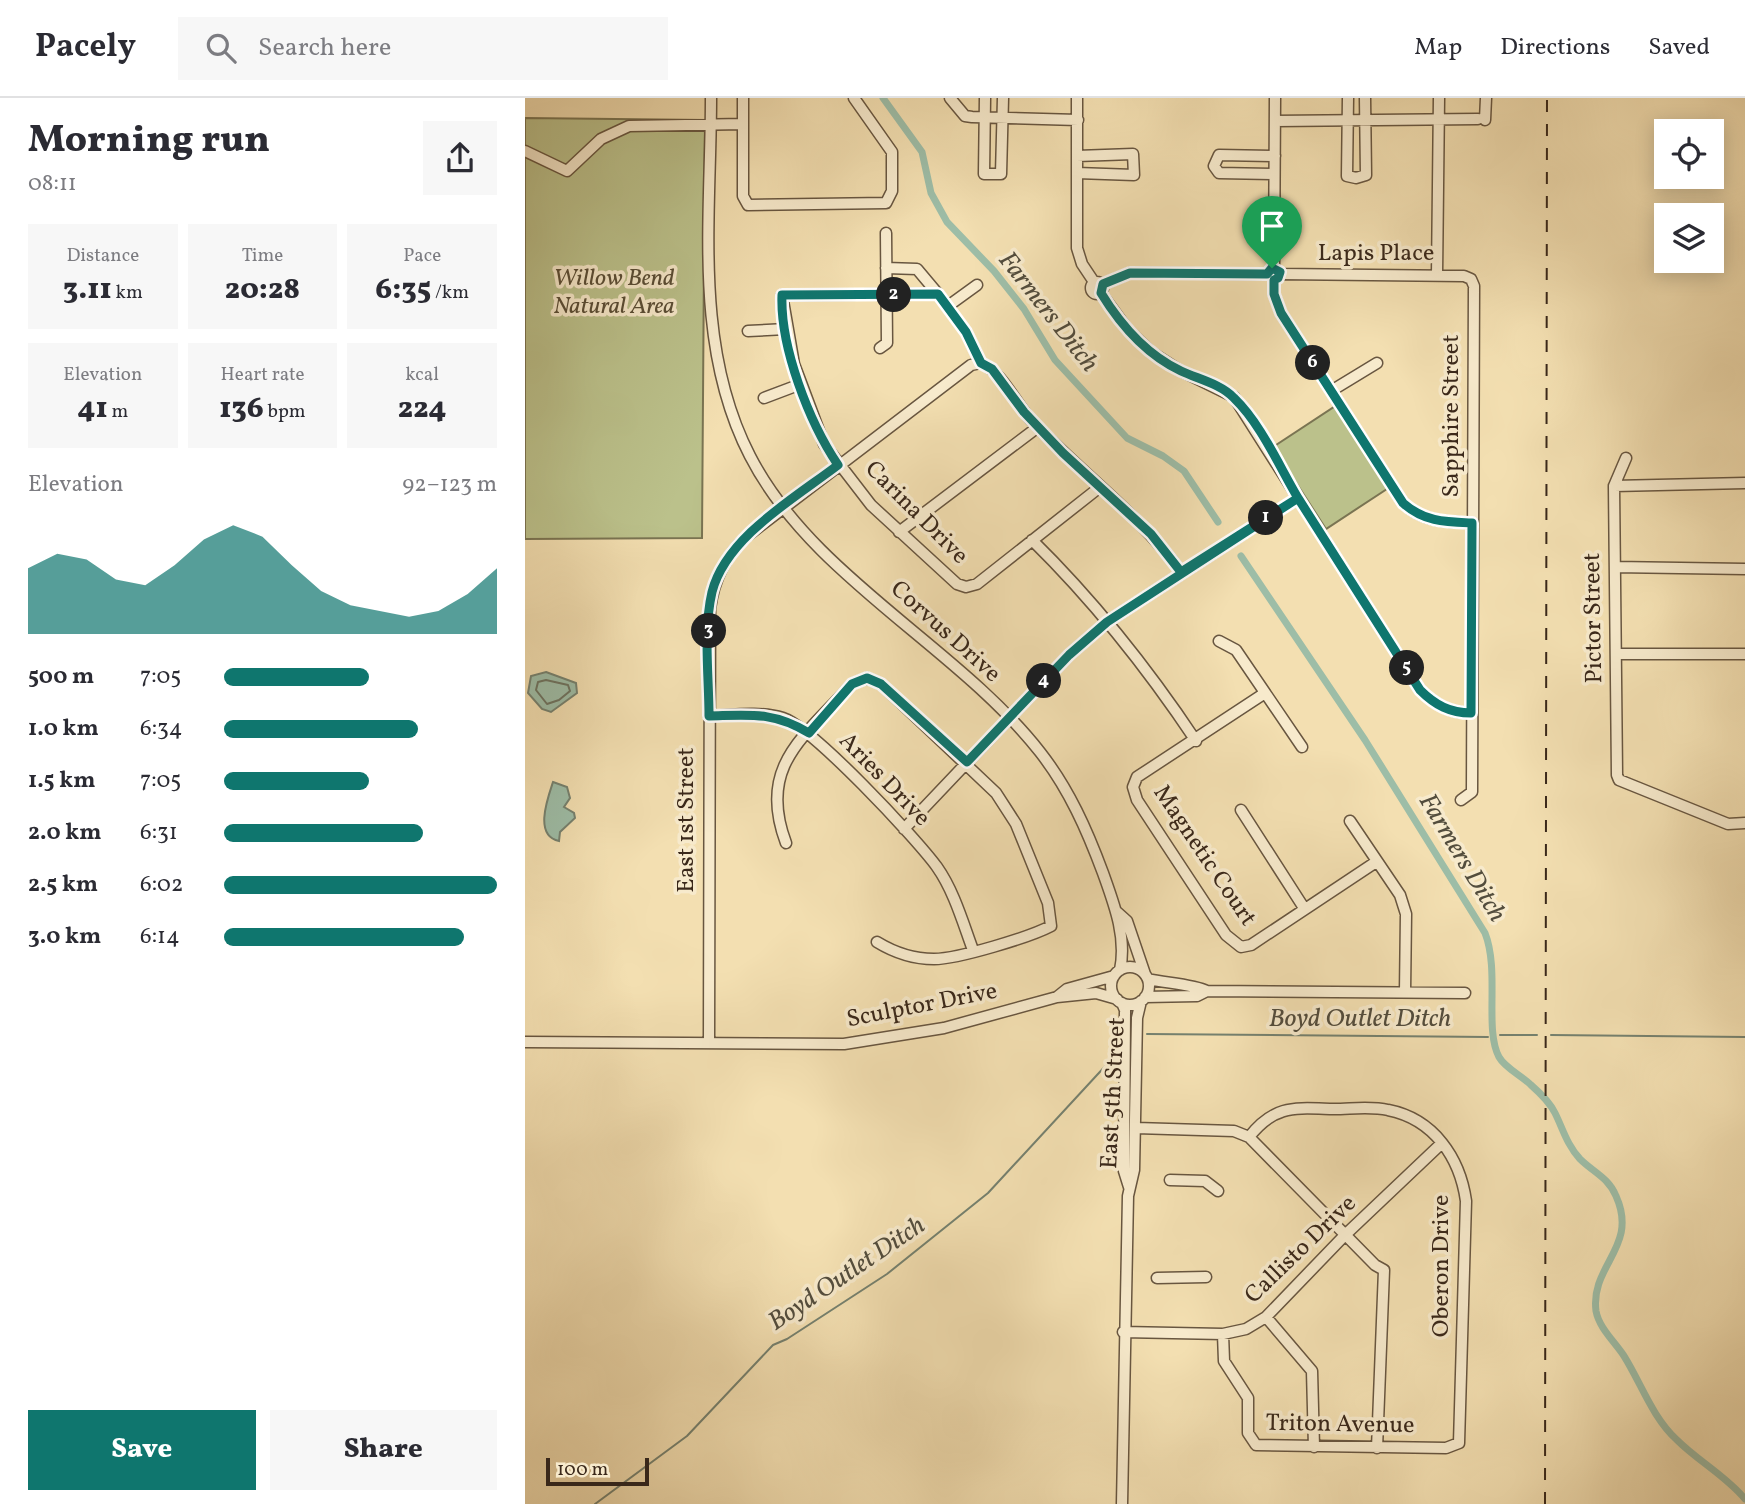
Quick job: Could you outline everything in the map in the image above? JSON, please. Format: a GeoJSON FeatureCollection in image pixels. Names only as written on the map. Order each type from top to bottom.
{"type":"FeatureCollection","features":[{"type":"Feature","properties":{"kind":"street"},"geometry":{"type":"LineString","coordinates":[[711,98],[710,297],[718,368],[740,436],[763,479],[783,508]]}},
{"type":"Feature","properties":{"kind":"street"},"geometry":{"type":"LineString","coordinates":[[743,98],[743,196],[748,205],[886,204],[892,191],[892,152],[854,98]]}},
{"type":"Feature","properties":{"kind":"street"},"geometry":{"type":"LineString","coordinates":[[950,98],[965,116],[1077,120]]}},
{"type":"Feature","properties":{"kind":"street"},"geometry":{"type":"LineString","coordinates":[[985,98],[984,174],[993,175],[1001,174],[1003,98]]}},
{"type":"Feature","properties":{"kind":"street"},"geometry":{"type":"LineString","coordinates":[[1077,98],[1077,248],[1082,264],[1128,330],[1151,352],[1179,370],[1234,397],[1254,424],[1420,690],[1441,707],[1457,713],[1471,713]]}},
{"type":"Feature","properties":{"kind":"street"},"geometry":{"type":"LineString","coordinates":[[1275,98],[1274,294],[1281,313],[1403,503],[1414,513],[1436,522],[1472,523]]}},
{"type":"Feature","properties":{"kind":"street"},"geometry":{"type":"LineString","coordinates":[[1348,98],[1347,176],[1356,178],[1366,175],[1365,98]]}},
{"type":"Feature","properties":{"kind":"street"},"geometry":{"type":"LineString","coordinates":[[1437,275],[1439,98]]}},
{"type":"Feature","properties":{"kind":"street"},"geometry":{"type":"LineString","coordinates":[[1275,121],[1482,120],[1486,98]]}},
{"type":"Feature","properties":{"kind":"street"},"geometry":{"type":"LineString","coordinates":[[525,151],[566,172],[583,154],[615,130],[629,126],[743,124]]}},
{"type":"Feature","properties":{"kind":"street"},"geometry":{"type":"LineString","coordinates":[[1077,156],[1133,154],[1134,175],[1077,173]]}},
{"type":"Feature","properties":{"kind":"street"},"geometry":{"type":"LineString","coordinates":[[1274,174],[1219,173],[1214,166],[1219,155],[1275,156]]}},
{"type":"Feature","properties":{"kind":"street"},"geometry":{"type":"LineString","coordinates":[[880,348],[887,343],[886,233]]}},
{"type":"Feature","properties":{"kind":"street"},"geometry":{"type":"LineString","coordinates":[[886,268],[917,269],[966,332],[981,363],[992,369],[1038,427],[1151,534],[1181,572]]}},
{"type":"Feature","properties":{"kind":"street","name":"Lapis Place"},"geometry":{"type":"LineString","coordinates":[[1099,286],[1130,273],[1437,275],[1464,276],[1471,279]]}},
{"type":"Feature","properties":{"kind":"street","name":"Sapphire Street"},"geometry":{"type":"LineString","coordinates":[[1461,800],[1472,792],[1474,286],[1471,279]]}},
{"type":"Feature","properties":{"kind":"street"},"geometry":{"type":"LineString","coordinates":[[947,306],[977,285]]}},
{"type":"Feature","properties":{"kind":"street"},"geometry":{"type":"LineString","coordinates":[[886,295],[938,294]]}},
{"type":"Feature","properties":{"kind":"street","name":"Carina Drive"},"geometry":{"type":"LineString","coordinates":[[886,295],[782,295],[786,329],[816,429],[838,465],[899,532],[957,584],[966,587],[977,584],[1032,540]]}},
{"type":"Feature","properties":{"kind":"street"},"geometry":{"type":"LineString","coordinates":[[748,331],[786,329]]}},
{"type":"Feature","properties":{"kind":"street","name":"East 1st Street"},"geometry":{"type":"LineString","coordinates":[[709,1042],[710,609],[716,581],[734,549],[783,508],[971,365],[981,363]]}},
{"type":"Feature","properties":{"kind":"street"},"geometry":{"type":"LineString","coordinates":[[1331,391],[1377,363]]}},
{"type":"Feature","properties":{"kind":"street"},"geometry":{"type":"LineString","coordinates":[[764,398],[801,384]]}},
{"type":"Feature","properties":{"kind":"street"},"geometry":{"type":"LineString","coordinates":[[899,532],[1038,427]]}},
{"type":"Feature","properties":{"kind":"street","name":"Pictor Street"},"geometry":{"type":"LineString","coordinates":[[1626,458],[1614,486],[1619,780],[1728,824],[1742,824]]}},
{"type":"Feature","properties":{"kind":"street"},"geometry":{"type":"LineString","coordinates":[[1614,486],[1745,483]]}},
{"type":"Feature","properties":{"kind":"street"},"geometry":{"type":"LineString","coordinates":[[1100,487],[1032,540],[1068,575],[1156,681],[1196,741],[1265,693]]}},
{"type":"Feature","properties":{"kind":"street"},"geometry":{"type":"LineString","coordinates":[[904,829],[1069,655],[1107,622],[1298,498]]}},
{"type":"Feature","properties":{"kind":"street","name":"Corvus Drive"},"geometry":{"type":"LineString","coordinates":[[783,508],[816,544],[1009,717],[1040,751],[1072,800],[1087,831],[1117,912],[1124,952],[1117,973]]}},
{"type":"Feature","properties":{"kind":"street"},"geometry":{"type":"LineString","coordinates":[[1615,567],[1745,569]]}},
{"type":"Feature","properties":{"kind":"street"},"geometry":{"type":"LineString","coordinates":[[1219,641],[1236,650],[1302,747]]}},
{"type":"Feature","properties":{"kind":"street"},"geometry":{"type":"LineString","coordinates":[[1616,654],[1745,654]]}},
{"type":"Feature","properties":{"kind":"street"},"geometry":{"type":"LineString","coordinates":[[786,843],[777,819],[777,783],[783,764],[852,684],[867,678],[881,684],[967,762],[996,793],[1016,824],[1048,903],[1051,926],[1033,935],[936,959],[896,954],[877,942]]}},
{"type":"Feature","properties":{"kind":"street","name":"Aries Drive"},"geometry":{"type":"LineString","coordinates":[[709,716],[766,715],[786,719],[809,733],[904,829],[937,868],[953,898],[973,950]]}},
{"type":"Feature","properties":{"kind":"street","name":"Magnetic Court"},"geometry":{"type":"LineString","coordinates":[[1196,741],[1137,777],[1133,787],[1136,800],[1226,935],[1241,947],[1251,945],[1304,908]]}},
{"type":"Feature","properties":{"kind":"street"},"geometry":{"type":"LineString","coordinates":[[1241,810],[1304,908],[1376,862]]}},
{"type":"Feature","properties":{"kind":"street"},"geometry":{"type":"LineString","coordinates":[[1350,821],[1399,895],[1406,914],[1405,992]]}},
{"type":"Feature","properties":{"kind":"street","name":"Corvus Drive"},"geometry":{"type":"LineString","coordinates":[[1117,912],[1127,921],[1147,976]]}},
{"type":"Feature","properties":{"kind":"street"},"geometry":{"type":"LineString","coordinates":[[1207,991],[1198,996],[1120,1001],[1112,988],[1117,973],[1131,967],[1166,985],[1198,986],[1207,991],[1465,993]]}},
{"type":"Feature","properties":{"kind":"street","name":"Sculptor Drive"},"geometry":{"type":"LineString","coordinates":[[1058,997],[1067,989],[1117,973]]}},
{"type":"Feature","properties":{"kind":"street"},"geometry":{"type":"LineString","coordinates":[[1143,999],[1147,976]]}},
{"type":"Feature","properties":{"kind":"street","name":"Sculptor Drive"},"geometry":{"type":"LineString","coordinates":[[525,1042],[844,1044],[944,1028],[1058,997],[1096,993],[1120,1001]]}},
{"type":"Feature","properties":{"kind":"street","name":"East 5th Street"},"geometry":{"type":"LineString","coordinates":[[1122,1504],[1123,1332],[1129,1187],[1125,1171],[1131,1059],[1137,1018],[1143,999]]}},
{"type":"Feature","properties":{"kind":"street","name":"East 5th Street"},"geometry":{"type":"LineString","coordinates":[[1120,1001],[1125,1010],[1136,1128],[1135,1170],[1129,1187]]}},
{"type":"Feature","properties":{"kind":"street","name":"Oberon Drive"},"geometry":{"type":"LineString","coordinates":[[1249,1138],[1264,1118],[1288,1108],[1386,1109],[1427,1126],[1442,1143],[1457,1166],[1466,1201],[1459,1443]]}},
{"type":"Feature","properties":{"kind":"street"},"geometry":{"type":"LineString","coordinates":[[1136,1128],[1234,1131],[1249,1138],[1375,1265],[1384,1270],[1377,1448]]}},
{"type":"Feature","properties":{"kind":"street","name":"Callisto Drive"},"geometry":{"type":"LineString","coordinates":[[1123,1332],[1223,1334],[1246,1329],[1266,1317],[1345,1235],[1442,1143]]}},
{"type":"Feature","properties":{"kind":"street"},"geometry":{"type":"LineString","coordinates":[[1170,1180],[1205,1181],[1218,1191]]}},
{"type":"Feature","properties":{"kind":"street"},"geometry":{"type":"LineString","coordinates":[[1157,1278],[1206,1277]]}},
{"type":"Feature","properties":{"kind":"street"},"geometry":{"type":"LineString","coordinates":[[1266,1317],[1312,1371],[1314,1447]]}},
{"type":"Feature","properties":{"kind":"street","name":"Triton Avenue"},"geometry":{"type":"LineString","coordinates":[[1223,1334],[1226,1366],[1248,1398],[1249,1439],[1261,1446],[1446,1448],[1459,1443]]}},
{"type":"Feature","properties":{"kind":"green space","name":"Willow Bend Natural Area"},"geometry":{"type":"Polygon","coordinates":[[[525,118],[705,120],[702,538],[525,539],[525,118]]]}},
{"type":"Feature","properties":{"kind":"green space"},"geometry":{"type":"Polygon","coordinates":[[[1337,405],[1390,487],[1326,529],[1273,447],[1337,405]]]}},
{"type":"Feature","properties":{"kind":"water"},"geometry":{"type":"Polygon","coordinates":[[[546,672],[576,683],[577,693],[551,712],[542,709],[528,693],[531,676],[546,672]]]}},
{"type":"Feature","properties":{"kind":"water"},"geometry":{"type":"Polygon","coordinates":[[[553,782],[567,787],[570,798],[564,807],[574,813],[575,818],[560,832],[559,841],[551,838],[547,832],[544,816],[553,782]]]}},
{"type":"Feature","properties":{"kind":"waterway","name":"Farmers Ditch"},"geometry":{"type":"LineString","coordinates":[[883,98],[922,152],[931,193],[947,222],[994,271],[1024,309],[1055,360],[1127,438],[1163,456],[1184,471],[1218,522]]}},
{"type":"Feature","properties":{"kind":"waterway","name":"Farmers Ditch"},"geometry":{"type":"LineString","coordinates":[[1241,556],[1365,740],[1485,933],[1491,964],[1493,1031],[1499,1057],[1547,1102],[1576,1154],[1605,1180],[1616,1196],[1622,1229],[1596,1295],[1596,1311],[1600,1323],[1624,1356],[1668,1431],[1745,1499]]}},
{"type":"Feature","properties":{"kind":"waterway","name":"Boyd Outlet Ditch"},"geometry":{"type":"LineString","coordinates":[[1147,1034],[1488,1037]]}},
{"type":"Feature","properties":{"kind":"waterway","name":"Boyd Outlet Ditch"},"geometry":{"type":"LineString","coordinates":[[1500,1035],[1537,1035]]}},
{"type":"Feature","properties":{"kind":"waterway","name":"Boyd Outlet Ditch"},"geometry":{"type":"LineString","coordinates":[[1551,1035],[1745,1037]]}},
{"type":"Feature","properties":{"kind":"waterway","name":"Boyd Outlet Ditch"},"geometry":{"type":"LineString","coordinates":[[595,1504],[687,1436],[773,1345],[787,1339],[887,1274],[988,1193],[1109,1062]]}},
{"type":"Feature","properties":{"kind":"railway"},"geometry":{"type":"LineString","coordinates":[[1545,1504],[1547,98]]}},
{"type":"Feature","properties":{"kind":"route"},"geometry":{"type":"LineString","coordinates":[[1272,268],[1267,274],[1130,273],[1103,284],[1101,293],[1107,304],[1151,352],[1179,370],[1234,397],[1254,424],[1298,498],[1181,572],[1162,546],[1151,534],[1063,453],[1024,412],[992,369],[981,363],[966,332],[938,294],[782,295],[794,364],[816,429],[838,465],[747,536],[723,564],[710,609],[709,716],[766,715],[786,719],[809,733],[852,684],[867,678],[881,684],[967,762],[1069,655],[1107,622],[1298,498],[1420,690],[1441,707],[1457,713],[1471,713],[1472,523],[1436,522],[1414,513],[1403,503],[1281,313],[1274,294],[1274,280],[1280,272],[1278,268],[1272,268]]}}]}
